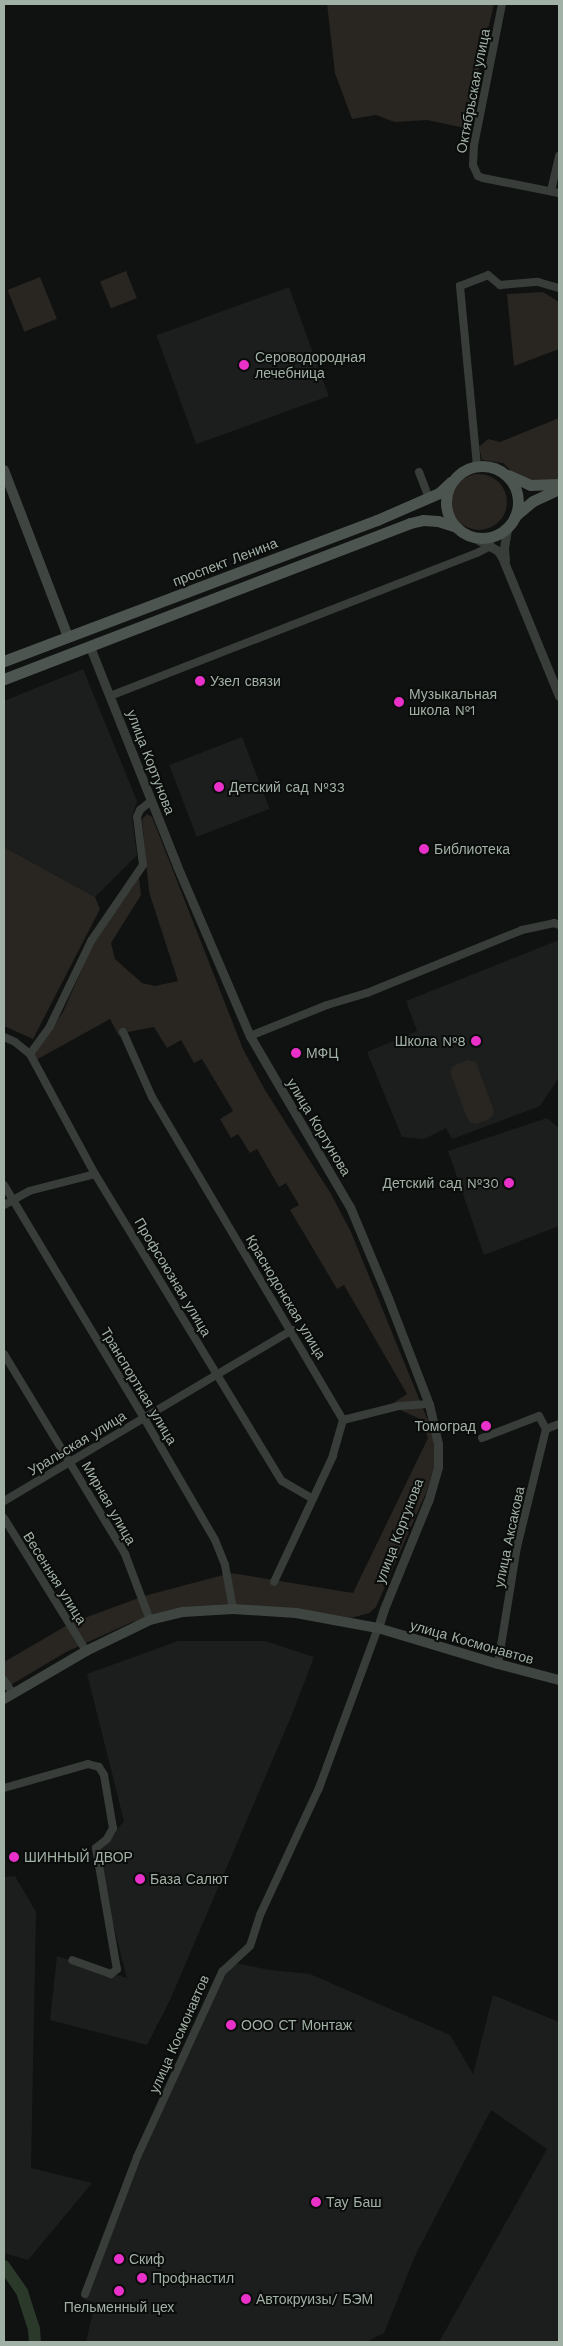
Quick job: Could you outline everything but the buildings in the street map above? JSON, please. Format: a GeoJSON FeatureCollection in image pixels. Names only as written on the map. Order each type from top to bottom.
{"type":"FeatureCollection","features":[{"type":"Feature","properties":{"kind":"main road"},"geometry":{"type":"LineString","coordinates":[[456,527],[450,520],[445,500],[451,482],[462,471],[477,466],[492,467],[530,485],[559,484]]}},
{"type":"Feature","properties":{"kind":"main road"},"geometry":{"type":"LineString","coordinates":[[4,470],[74,652]]}},
{"type":"Feature","properties":{"kind":"main road"},"geometry":{"type":"LineString","coordinates":[[506,474],[517,493],[515,516]]}},
{"type":"Feature","properties":{"kind":"main road","name":"проспект Ленина"},"geometry":{"type":"LineString","coordinates":[[4,661],[316,544],[429,498],[439,493],[451,482]]}},
{"type":"Feature","properties":{"kind":"main road"},"geometry":{"type":"LineString","coordinates":[[4,678],[90,647],[410,523],[423,520],[438,521],[456,527],[475,538],[493,536],[507,528],[515,516],[533,501],[559,489]]}},
{"type":"Feature","properties":{"kind":"main road"},"geometry":{"type":"LineString","coordinates":[[84,631],[90,647]]}},
{"type":"Feature","properties":{"kind":"main road","name":"улица Космонавтов"},"geometry":{"type":"LineString","coordinates":[[8,1696],[86,1651],[150,1620],[184,1612],[233,1609],[296,1613],[378,1628],[559,1680]]}},
{"type":"Feature","properties":{"kind":"street","name":"Октябрьская улица"},"geometry":{"type":"LineString","coordinates":[[502,4],[472,159],[476,172],[484,178],[555,192]]}},
{"type":"Feature","properties":{"kind":"street"},"geometry":{"type":"LineString","coordinates":[[555,192],[559,156]]}},
{"type":"Feature","properties":{"kind":"street"},"geometry":{"type":"LineString","coordinates":[[477,466],[460,286],[488,275],[500,285],[538,282],[559,288]]}},
{"type":"Feature","properties":{"kind":"street"},"geometry":{"type":"LineString","coordinates":[[420,472],[429,498]]}},
{"type":"Feature","properties":{"kind":"street"},"geometry":{"type":"LineString","coordinates":[[507,528],[504,548],[509,572]]}},
{"type":"Feature","properties":{"kind":"street"},"geometry":{"type":"LineString","coordinates":[[475,538],[498,551],[509,572],[559,696]]}},
{"type":"Feature","properties":{"kind":"street"},"geometry":{"type":"LineString","coordinates":[[110,696],[478,553],[491,546]]}},
{"type":"Feature","properties":{"kind":"street","name":"улица Кортунова"},"geometry":{"type":"LineString","coordinates":[[90,647],[151,801],[250,1036],[338,1184],[354,1216],[429,1404],[438,1444],[438,1467],[428,1501],[384,1607],[378,1628]]}},
{"type":"Feature","properties":{"kind":"street"},"geometry":{"type":"LineString","coordinates":[[4,1037],[15,1042],[30,1054],[60,1009],[91,941],[143,865],[137,817],[140,810],[151,801]]}},
{"type":"Feature","properties":{"kind":"street"},"geometry":{"type":"LineString","coordinates":[[250,1036],[327,1005],[367,994],[522,930],[554,923],[559,925]]}},
{"type":"Feature","properties":{"kind":"street","name":"Краснодонская улица"},"geometry":{"type":"LineString","coordinates":[[123,1032],[152,1098],[292,1330],[343,1420]]}},
{"type":"Feature","properties":{"kind":"street","name":"Профсоюзная улица"},"geometry":{"type":"LineString","coordinates":[[30,1054],[95,1174],[282,1481],[312,1498]]}},
{"type":"Feature","properties":{"kind":"street"},"geometry":{"type":"LineString","coordinates":[[4,1205],[29,1191],[95,1174]]}},
{"type":"Feature","properties":{"kind":"street","name":"Транспортная улица"},"geometry":{"type":"LineString","coordinates":[[4,1185],[215,1540],[225,1565],[233,1609]]}},
{"type":"Feature","properties":{"kind":"street","name":"Уральская улица"},"geometry":{"type":"LineString","coordinates":[[4,1501],[292,1330]]}},
{"type":"Feature","properties":{"kind":"street","name":"Мирная улица"},"geometry":{"type":"LineString","coordinates":[[4,1354],[71,1461],[125,1554],[150,1620]]}},
{"type":"Feature","properties":{"kind":"street"},"geometry":{"type":"LineString","coordinates":[[274,1582],[333,1456],[343,1420],[399,1406],[429,1404]]}},
{"type":"Feature","properties":{"kind":"street"},"geometry":{"type":"LineString","coordinates":[[482,1438],[539,1416],[546,1429],[559,1424]]}},
{"type":"Feature","properties":{"kind":"street","name":"улица Аксакова"},"geometry":{"type":"LineString","coordinates":[[498,1664],[517,1547],[546,1429]]}},
{"type":"Feature","properties":{"kind":"street","name":"Весенняя улица"},"geometry":{"type":"LineString","coordinates":[[4,1518],[86,1651]]}},
{"type":"Feature","properties":{"kind":"street","name":"улица Космонавтов"},"geometry":{"type":"LineString","coordinates":[[85,2294],[137,2157],[222,1972],[250,1946],[260,1915],[319,1788],[378,1628]]}},
{"type":"Feature","properties":{"kind":"street"},"geometry":{"type":"LineString","coordinates":[[4,1680],[8,1696]]}},
{"type":"Feature","properties":{"kind":"street"},"geometry":{"type":"LineString","coordinates":[[4,1788],[88,1764],[99,1767],[104,1775],[113,1828],[107,1839],[96,1848],[117,1969],[110,1974],[72,1960]]}},
{"type":"Feature","properties":{"kind":"shaded area"},"geometry":{"type":"Polygon","coordinates":[[[327,4],[494,4],[465,128],[427,120],[395,122],[376,115],[352,119],[335,73],[327,4]]]}},
{"type":"Feature","properties":{"kind":"shaded area"},"geometry":{"type":"Polygon","coordinates":[[[126,271],[137,298],[111,308],[100,281],[126,271]]]}},
{"type":"Feature","properties":{"kind":"shaded area"},"geometry":{"type":"Polygon","coordinates":[[[40,277],[57,319],[24,332],[8,290],[40,277]]]}},
{"type":"Feature","properties":{"kind":"shaded area","name":"Сероводородная лечебница"},"geometry":{"type":"Polygon","coordinates":[[[289,287],[329,396],[196,444],[157,335],[289,287]]]}},
{"type":"Feature","properties":{"kind":"shaded area"},"geometry":{"type":"Polygon","coordinates":[[[543,292],[559,302],[559,349],[514,366],[507,294],[543,292]]]}},
{"type":"Feature","properties":{"kind":"shaded area"},"geometry":{"type":"Polygon","coordinates":[[[559,418],[559,481],[537,483],[517,477],[503,463],[482,460],[479,447],[488,439],[500,442],[559,418]]]}},
{"type":"Feature","properties":{"kind":"shaded area"},"geometry":{"type":"Polygon","coordinates":[[[479,474],[490,476],[499,482],[505,491],[507,502],[505,513],[499,522],[490,528],[479,530],[468,528],[459,522],[453,513],[451,502],[453,491],[459,482],[468,476],[479,474]]]}},
{"type":"Feature","properties":{"kind":"shaded area"},"geometry":{"type":"Polygon","coordinates":[[[83,669],[137,801],[132,817],[137,855],[95,897],[4,847],[4,701],[83,669]]]}},
{"type":"Feature","properties":{"kind":"shaded area","name":"Детский сад №33"},"geometry":{"type":"Polygon","coordinates":[[[242,737],[270,809],[197,837],[169,765],[242,737]]]}},
{"type":"Feature","properties":{"kind":"shaded area"},"geometry":{"type":"Polygon","coordinates":[[[147,814],[152,817],[243,1049],[265,1090],[331,1194],[351,1232],[433,1433],[435,1464],[426,1493],[376,1607],[369,1613],[351,1618],[297,1609],[161,1613],[130,1623],[66,1652],[4,1689],[4,1662],[71,1623],[144,1596],[231,1573],[353,1593],[428,1438],[422,1420],[390,1405],[407,1394],[344,1285],[337,1289],[290,1210],[299,1205],[286,1183],[279,1187],[257,1149],[250,1153],[238,1134],[231,1138],[220,1119],[233,1111],[202,1059],[194,1063],[181,1040],[167,1048],[154,1027],[128,1032],[119,1036],[110,1019],[36,1060],[33,1055],[63,1012],[93,944],[139,878],[141,895],[111,943],[115,959],[142,983],[155,986],[178,981],[149,892],[142,819],[147,814]]]}},
{"type":"Feature","properties":{"kind":"shaded area"},"geometry":{"type":"Polygon","coordinates":[[[4,847],[95,897],[100,909],[33,1039],[4,1026],[4,847]]]}},
{"type":"Feature","properties":{"kind":"shaded area","name":"Школа №8"},"geometry":{"type":"Polygon","coordinates":[[[559,940],[559,1077],[540,1106],[452,1139],[446,1128],[424,1139],[402,1137],[367,1052],[417,1031],[406,1001],[559,940]]]}},
{"type":"Feature","properties":{"kind":"shaded area"},"geometry":{"type":"Polygon","coordinates":[[[468,1060],[476,1062],[494,1111],[488,1120],[475,1124],[470,1122],[466,1115],[450,1072],[453,1066],[468,1060]]]}},
{"type":"Feature","properties":{"kind":"shaded area","name":"Детский сад №30"},"geometry":{"type":"Polygon","coordinates":[[[547,1118],[559,1128],[559,1226],[484,1255],[448,1151],[547,1118]]]}},
{"type":"Feature","properties":{"kind":"shaded area"},"geometry":{"type":"Polygon","coordinates":[[[178,1641],[265,1641],[314,1657],[293,1712],[170,2000],[147,2045],[50,2020],[57,1956],[127,1978],[95,1855],[124,1821],[87,1674],[178,1641]]]}},
{"type":"Feature","properties":{"kind":"shaded area"},"geometry":{"type":"Polygon","coordinates":[[[15,1876],[36,1912],[31,2168],[92,2183],[28,2260],[4,2253],[4,1877],[15,1876]]]}},
{"type":"Feature","properties":{"kind":"shaded area"},"geometry":{"type":"Polygon","coordinates":[[[230,1962],[270,1970],[310,1974],[450,2035],[473,2074],[493,1995],[559,2022],[559,2342],[439,2342],[547,2149],[491,2110],[415,2256],[384,2333],[366,2342],[86,2342],[95,2303],[83,2299],[145,2149],[230,1962]]]}},
{"type":"Feature","properties":{"kind":"waterway"},"geometry":{"type":"LineString","coordinates":[[4,2266],[22,2292],[34,2329],[35,2342]]}},
{"type":"Feature","properties":{"kind":"place","name":"Сероводородная лечебница"},"geometry":{"type":"Point","coordinates":[244,365]}},
{"type":"Feature","properties":{"kind":"place","name":"Узел связи"},"geometry":{"type":"Point","coordinates":[200,681]}},
{"type":"Feature","properties":{"kind":"place","name":"Музыкальная школа №1"},"geometry":{"type":"Point","coordinates":[399,702]}},
{"type":"Feature","properties":{"kind":"place","name":"Детский сад №33"},"geometry":{"type":"Point","coordinates":[219,787]}},
{"type":"Feature","properties":{"kind":"place","name":"Библиотека"},"geometry":{"type":"Point","coordinates":[424,849]}},
{"type":"Feature","properties":{"kind":"place","name":"Школа №8"},"geometry":{"type":"Point","coordinates":[476,1041]}},
{"type":"Feature","properties":{"kind":"place","name":"МФЦ"},"geometry":{"type":"Point","coordinates":[296,1053]}},
{"type":"Feature","properties":{"kind":"place","name":"Детский сад №30"},"geometry":{"type":"Point","coordinates":[509,1183]}},
{"type":"Feature","properties":{"kind":"place","name":"Томоград"},"geometry":{"type":"Point","coordinates":[486,1426]}},
{"type":"Feature","properties":{"kind":"place","name":"ШИННЫЙ ДВОР"},"geometry":{"type":"Point","coordinates":[14,1857]}},
{"type":"Feature","properties":{"kind":"place","name":"База Салют"},"geometry":{"type":"Point","coordinates":[140,1879]}},
{"type":"Feature","properties":{"kind":"place","name":"ООО СТ Монтаж"},"geometry":{"type":"Point","coordinates":[231,2025]}},
{"type":"Feature","properties":{"kind":"place","name":"Тау Баш"},"geometry":{"type":"Point","coordinates":[316,2202]}},
{"type":"Feature","properties":{"kind":"place","name":"Скиф"},"geometry":{"type":"Point","coordinates":[119,2259]}},
{"type":"Feature","properties":{"kind":"place","name":"Профнастил"},"geometry":{"type":"Point","coordinates":[142,2278]}},
{"type":"Feature","properties":{"kind":"place","name":"Пельменный цех"},"geometry":{"type":"Point","coordinates":[119,2291]}},
{"type":"Feature","properties":{"kind":"place","name":"Автокруизы/ БЭМ"},"geometry":{"type":"Point","coordinates":[246,2299]}}]}
